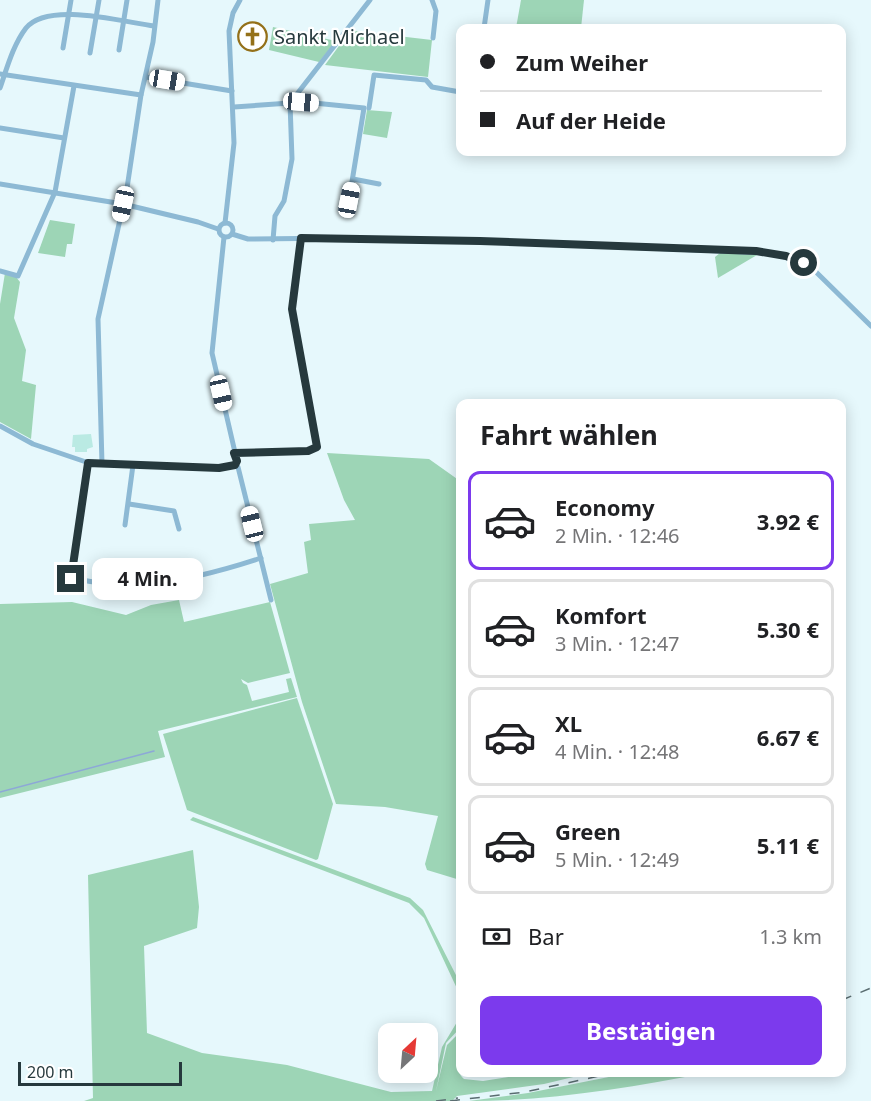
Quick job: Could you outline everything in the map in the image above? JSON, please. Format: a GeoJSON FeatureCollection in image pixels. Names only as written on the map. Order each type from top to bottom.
{"type":"FeatureCollection","features":[{"type":"Feature","properties":{"kind":"street"},"geometry":{"type":"LineString","coordinates":[[63,48],[71,0]]}},
{"type":"Feature","properties":{"kind":"street"},"geometry":{"type":"LineString","coordinates":[[90,53],[99,0]]}},
{"type":"Feature","properties":{"kind":"street"},"geometry":{"type":"LineString","coordinates":[[119,50],[127,0]]}},
{"type":"Feature","properties":{"kind":"street"},"geometry":{"type":"LineString","coordinates":[[102,464],[98,319],[123,204],[158,0]]}},
{"type":"Feature","properties":{"kind":"street"},"geometry":{"type":"LineString","coordinates":[[219,229],[225,223],[234,143],[229,30],[233,13],[240,0]]}},
{"type":"Feature","properties":{"kind":"street"},"geometry":{"type":"LineString","coordinates":[[273,240],[275,216],[284,201],[292,159],[292,102],[370,0]]}},
{"type":"Feature","properties":{"kind":"street"},"geometry":{"type":"LineString","coordinates":[[432,0],[436,11],[433,38]]}},
{"type":"Feature","properties":{"kind":"street"},"geometry":{"type":"LineString","coordinates":[[485,24],[488,0]]}},
{"type":"Feature","properties":{"kind":"street"},"geometry":{"type":"LineString","coordinates":[[0,88],[2,75],[17,43],[30,24],[46,15],[69,14],[154,26]]}},
{"type":"Feature","properties":{"kind":"street"},"geometry":{"type":"LineString","coordinates":[[2,75],[141,95]]}},
{"type":"Feature","properties":{"kind":"street"},"geometry":{"type":"LineString","coordinates":[[369,108],[374,75],[426,80],[432,87],[456,91]]}},
{"type":"Feature","properties":{"kind":"street"},"geometry":{"type":"LineString","coordinates":[[146,77],[232,91]]}},
{"type":"Feature","properties":{"kind":"street"},"geometry":{"type":"LineString","coordinates":[[0,271],[18,276],[55,192],[74,86]]}},
{"type":"Feature","properties":{"kind":"street"},"geometry":{"type":"LineString","coordinates":[[234,107],[292,102],[364,108],[349,200]]}},
{"type":"Feature","properties":{"kind":"street"},"geometry":{"type":"LineString","coordinates":[[0,128],[64,138]]}},
{"type":"Feature","properties":{"kind":"street"},"geometry":{"type":"LineString","coordinates":[[353,179],[379,184]]}},
{"type":"Feature","properties":{"kind":"street"},"geometry":{"type":"LineString","coordinates":[[0,184],[123,204],[219,229],[224,237],[212,352],[237,461],[235,465]]}},
{"type":"Feature","properties":{"kind":"street"},"geometry":{"type":"LineString","coordinates":[[225,223],[231,226],[232,234]]}},
{"type":"Feature","properties":{"kind":"street"},"geometry":{"type":"LineString","coordinates":[[224,237],[232,234],[248,239],[273,240],[301,238],[480,241],[756,251],[786,256],[804,263],[840,294],[871,326]]}},
{"type":"Feature","properties":{"kind":"street"},"geometry":{"type":"LineString","coordinates":[[234,453],[308,451],[317,447],[292,309],[301,238]]}},
{"type":"Feature","properties":{"kind":"street"},"geometry":{"type":"LineString","coordinates":[[0,426],[33,444],[88,463],[219,468],[235,465]]}},
{"type":"Feature","properties":{"kind":"street"},"geometry":{"type":"LineString","coordinates":[[88,463],[71,579],[112,585],[147,585],[261,558]]}},
{"type":"Feature","properties":{"kind":"street"},"geometry":{"type":"LineString","coordinates":[[125,525],[133,465]]}},
{"type":"Feature","properties":{"kind":"street"},"geometry":{"type":"LineString","coordinates":[[235,465],[238,467],[271,600]]}},
{"type":"Feature","properties":{"kind":"street"},"geometry":{"type":"LineString","coordinates":[[129,504],[174,511],[179,529]]}},
{"type":"Feature","properties":{"kind":"green space"},"geometry":{"type":"Polygon","coordinates":[[[521,0],[584,0],[581,24],[517,24],[521,0]]]}},
{"type":"Feature","properties":{"kind":"green space"},"geometry":{"type":"Polygon","coordinates":[[[273,27],[336,41],[319,62],[269,50],[273,27]]]}},
{"type":"Feature","properties":{"kind":"green space"},"geometry":{"type":"Polygon","coordinates":[[[355,31],[432,40],[428,77],[325,65],[344,39],[348,41],[355,31]]]}},
{"type":"Feature","properties":{"kind":"green space"},"geometry":{"type":"Polygon","coordinates":[[[367,110],[392,112],[387,138],[363,134],[367,110]]]}},
{"type":"Feature","properties":{"kind":"green space"},"geometry":{"type":"Polygon","coordinates":[[[50,220],[75,224],[72,244],[67,244],[65,257],[38,253],[50,220]]]}},
{"type":"Feature","properties":{"kind":"green space"},"geometry":{"type":"Polygon","coordinates":[[[720,253],[757,255],[718,278],[715,257],[720,253]]]}},
{"type":"Feature","properties":{"kind":"green space"},"geometry":{"type":"Polygon","coordinates":[[[5,273],[16,277],[20,282],[14,318],[26,350],[22,381],[36,385],[31,439],[0,422],[0,304],[5,273]]]}},
{"type":"Feature","properties":{"kind":"green space"},"geometry":{"type":"Polygon","coordinates":[[[327,453],[429,459],[456,478],[456,879],[427,870],[425,864],[438,816],[385,807],[336,804],[302,702],[270,584],[308,573],[304,542],[311,540],[309,524],[355,520],[344,500],[327,453]]]}},
{"type":"Feature","properties":{"kind":"green space"},"geometry":{"type":"Polygon","coordinates":[[[179,600],[184,622],[270,602],[290,673],[248,683],[241,679],[247,685],[252,701],[289,692],[286,679],[291,678],[297,697],[158,731],[165,757],[0,798],[0,604],[72,602],[126,615],[151,605],[179,600]]]}},
{"type":"Feature","properties":{"kind":"green space"},"geometry":{"type":"Polygon","coordinates":[[[297,698],[333,804],[316,860],[187,810],[163,734],[297,698]]]}},
{"type":"Feature","properties":{"kind":"green space"},"geometry":{"type":"Polygon","coordinates":[[[193,817],[410,898],[423,910],[456,975],[456,986],[424,918],[409,903],[190,820],[193,817]]]}},
{"type":"Feature","properties":{"kind":"green space"},"geometry":{"type":"Polygon","coordinates":[[[193,850],[199,907],[197,928],[144,946],[147,1033],[202,1053],[287,1065],[391,1092],[432,1091],[434,1083],[438,1083],[436,1091],[447,1045],[456,1036],[456,1077],[483,1081],[509,1077],[573,1077],[544,1084],[457,1096],[452,1101],[84,1101],[93,1098],[88,875],[193,850]]]}},
{"type":"Feature","properties":{"kind":"green space"},"geometry":{"type":"Polygon","coordinates":[[[456,1024],[456,1032],[446,1043],[438,1081],[438,1065],[442,1047],[456,1024]]]}},
{"type":"Feature","properties":{"kind":"green space"},"geometry":{"type":"Polygon","coordinates":[[[609,1077],[686,1077],[588,1093],[528,1099],[469,1101],[528,1093],[609,1077]]]}},
{"type":"Feature","properties":{"kind":"building","name":"Sankt Michael"},"geometry":{"type":"Polygon","coordinates":[[[245,27],[261,30],[261,33],[267,35],[266,42],[259,40],[258,45],[239,41],[241,30],[245,27]]]}},
{"type":"Feature","properties":{"kind":"building"},"geometry":{"type":"Polygon","coordinates":[[[91,434],[93,447],[87,449],[87,452],[75,452],[75,447],[72,447],[73,435],[91,434]]]}},
{"type":"Feature","properties":{"kind":"waterway"},"geometry":{"type":"LineString","coordinates":[[0,792],[154,751]]}},
{"type":"Feature","properties":{"kind":"railway"},"geometry":{"type":"LineString","coordinates":[[846,998],[871,988]]}},
{"type":"Feature","properties":{"kind":"railway"},"geometry":{"type":"LineString","coordinates":[[450,1101],[525,1092],[595,1077]]}},
{"type":"Feature","properties":{"kind":"railway"},"geometry":{"type":"LineString","coordinates":[[436,1101],[458,1098]]}},
{"type":"Feature","properties":{"kind":"place","name":"Sankt Michael"},"geometry":{"type":"Point","coordinates":[253,36]}},
{"type":"Feature","properties":{"kind":"route"},"geometry":{"type":"LineString","coordinates":[[71,579],[88,463],[219,468],[235,465],[237,461],[234,453],[308,451],[317,447],[292,309],[301,238],[480,241],[756,251],[786,256],[804,263]]}}]}
